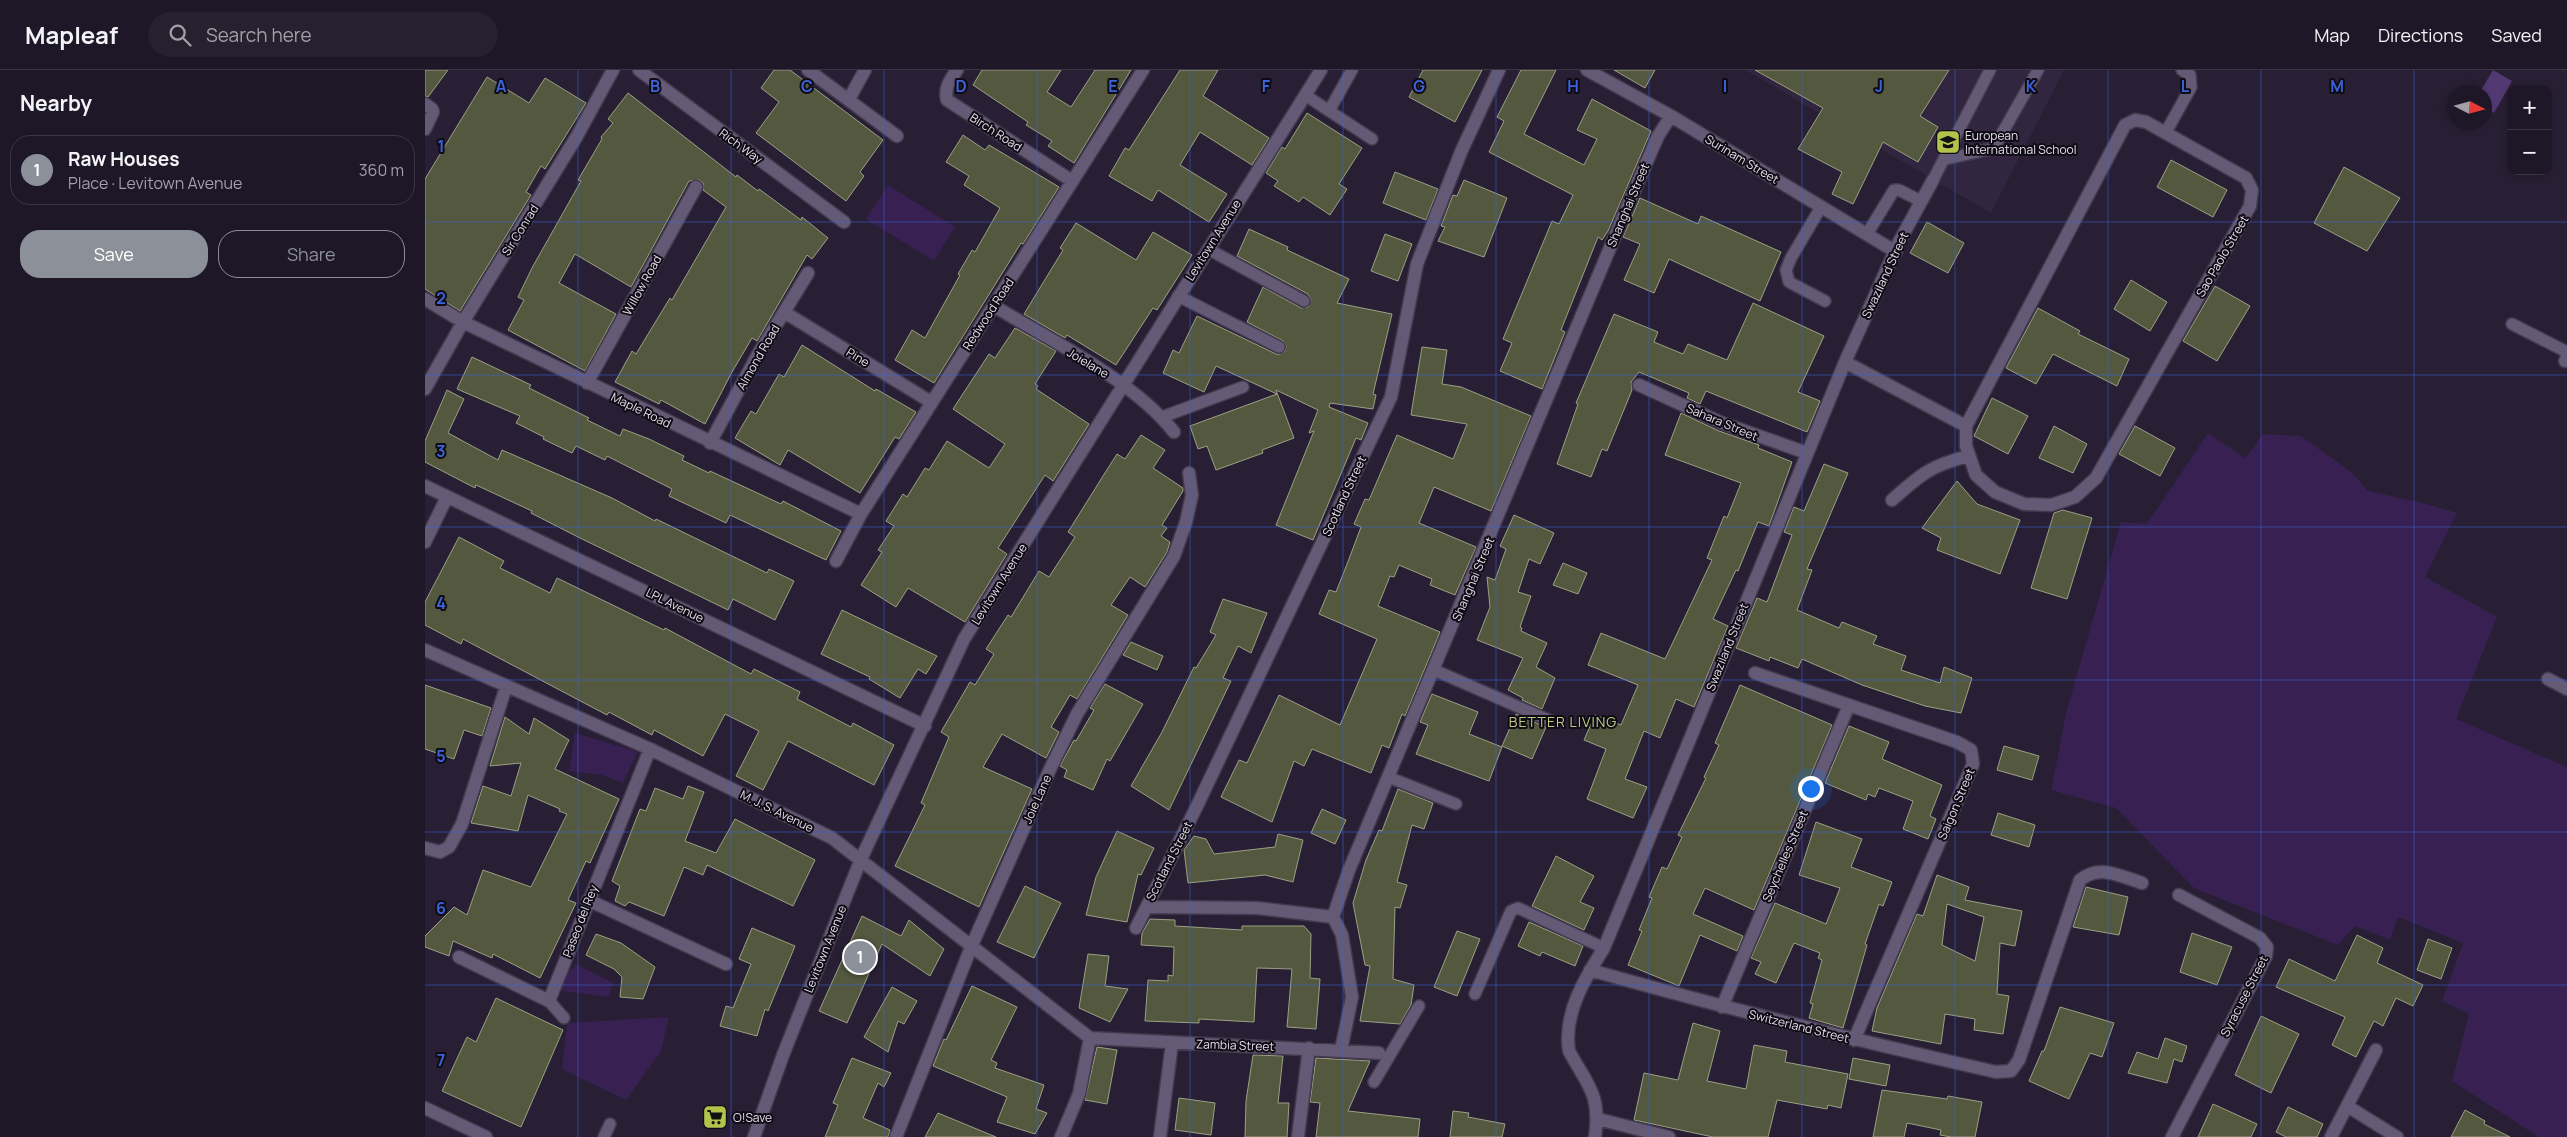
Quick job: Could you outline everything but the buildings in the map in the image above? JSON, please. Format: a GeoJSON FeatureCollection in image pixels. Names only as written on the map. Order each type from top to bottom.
{"type":"FeatureCollection","features":[{"type":"Feature","properties":{"kind":"street","name":"Sir Conrad"},"geometry":{"type":"LineString","coordinates":[[425,390],[463,322],[577,136],[613,70]]}},
{"type":"Feature","properties":{"kind":"street","name":"Rich Way"},"geometry":{"type":"LineString","coordinates":[[639,70],[844,222]]}},
{"type":"Feature","properties":{"kind":"street"},"geometry":{"type":"LineString","coordinates":[[809,70],[897,136]]}},
{"type":"Feature","properties":{"kind":"street"},"geometry":{"type":"LineString","coordinates":[[849,99],[865,70]]}},
{"type":"Feature","properties":{"kind":"street","name":"Birch Road"},"geometry":{"type":"LineString","coordinates":[[957,70],[947,84],[945,92],[947,100],[1073,181]]}},
{"type":"Feature","properties":{"kind":"street","name":"Redwood Road"},"geometry":{"type":"LineString","coordinates":[[836,561],[861,514],[931,402],[1143,70]]}},
{"type":"Feature","properties":{"kind":"street","name":"Levitown Avenue"},"geometry":{"type":"LineString","coordinates":[[754,1137],[783,1055],[861,859],[925,726],[964,639],[1321,70]]}},
{"type":"Feature","properties":{"kind":"street","name":"Scotland Street"},"geometry":{"type":"LineString","coordinates":[[1136,928],[1197,806],[1391,397],[1417,264],[1461,152],[1499,70]]}},
{"type":"Feature","properties":{"kind":"street","name":"Surinam Street"},"geometry":{"type":"LineString","coordinates":[[1587,70],[1671,116],[1896,252]]}},
{"type":"Feature","properties":{"kind":"street"},"geometry":{"type":"LineString","coordinates":[[425,104],[433,109],[433,115],[425,129]]}},
{"type":"Feature","properties":{"kind":"street","name":"Shanghai Street"},"geometry":{"type":"LineString","coordinates":[[1333,917],[1349,870],[1635,188],[1657,136],[1671,116]]}},
{"type":"Feature","properties":{"kind":"street","name":"Sao Paolo Street"},"geometry":{"type":"LineString","coordinates":[[2141,120],[2246,178],[2250,183],[2252,197],[2250,206],[2096,478],[2075,498],[2051,505],[2024,504],[1995,492],[1976,475],[1966,446],[1966,426],[2125,125],[2141,120]]}},
{"type":"Feature","properties":{"kind":"street","name":"Swaziland Street"},"geometry":{"type":"LineString","coordinates":[[1595,1137],[1598,1119],[1596,1098],[1569,1051],[1568,1042],[1574,1005],[1590,970],[1603,948],[1845,362],[1896,252],[1933,180]]}},
{"type":"Feature","properties":{"kind":"street","name":"Willow Road"},"geometry":{"type":"LineString","coordinates":[[587,383],[696,187]]}},
{"type":"Feature","properties":{"kind":"street","name":"Almond Road"},"geometry":{"type":"LineString","coordinates":[[710,443],[757,356],[808,273]]}},
{"type":"Feature","properties":{"kind":"street","name":"Maple Road"},"geometry":{"type":"LineString","coordinates":[[425,299],[463,322],[710,443],[861,514]]}},
{"type":"Feature","properties":{"kind":"street","name":"Joielane"},"geometry":{"type":"LineString","coordinates":[[994,306],[1123,384],[1162,417],[1174,432]]}},
{"type":"Feature","properties":{"kind":"street","name":"Pine"},"geometry":{"type":"LineString","coordinates":[[784,312],[931,402]]}},
{"type":"Feature","properties":{"kind":"street"},"geometry":{"type":"LineString","coordinates":[[1845,362],[1966,426]]}},
{"type":"Feature","properties":{"kind":"street","name":"Sahara Street"},"geometry":{"type":"LineString","coordinates":[[1639,385],[1722,423],[1807,453]]}},
{"type":"Feature","properties":{"kind":"street"},"geometry":{"type":"LineString","coordinates":[[1892,500],[1922,473],[1942,463],[1969,456]]}},
{"type":"Feature","properties":{"kind":"street","name":"Joie Lane"},"geometry":{"type":"LineString","coordinates":[[896,1137],[972,944],[1077,714],[1174,556],[1186,522],[1192,495],[1189,473]]}},
{"type":"Feature","properties":{"kind":"street","name":"LPL Avenue"},"geometry":{"type":"LineString","coordinates":[[425,486],[925,726]]}},
{"type":"Feature","properties":{"kind":"street"},"geometry":{"type":"LineString","coordinates":[[425,542],[447,497]]}},
{"type":"Feature","properties":{"kind":"street","name":"M. J. S. Avenue"},"geometry":{"type":"LineString","coordinates":[[425,650],[650,749],[832,838],[972,944],[1090,1038]]}},
{"type":"Feature","properties":{"kind":"street","name":"Saigon Street"},"geometry":{"type":"LineString","coordinates":[[1755,673],[1965,745],[1971,750],[1973,764],[1854,1040]]}},
{"type":"Feature","properties":{"kind":"street"},"geometry":{"type":"LineString","coordinates":[[2548,679],[2567,689]]}},
{"type":"Feature","properties":{"kind":"street"},"geometry":{"type":"LineString","coordinates":[[425,848],[440,852],[449,847],[462,824],[506,687]]}},
{"type":"Feature","properties":{"kind":"street","name":"Seychelles Street"},"geometry":{"type":"LineString","coordinates":[[1722,1007],[1849,704]]}},
{"type":"Feature","properties":{"kind":"street","name":"Paseo del Rey"},"geometry":{"type":"LineString","coordinates":[[549,1001],[650,749]]}},
{"type":"Feature","properties":{"kind":"street","name":"Switzerland Street"},"geometry":{"type":"LineString","coordinates":[[1590,970],[1722,1007],[1854,1040],[1996,1072],[2011,1071],[2019,1060],[2080,880],[2093,873],[2107,872],[2142,882]]}},
{"type":"Feature","properties":{"kind":"street","name":"Syracuse Street"},"geometry":{"type":"LineString","coordinates":[[2172,1137],[2265,956],[2267,947],[2261,938],[2179,895]]}},
{"type":"Feature","properties":{"kind":"street"},"geometry":{"type":"LineString","coordinates":[[588,900],[726,964]]}},
{"type":"Feature","properties":{"kind":"street","name":"Scotland Street"},"geometry":{"type":"LineString","coordinates":[[1147,906],[1257,908],[1333,917]]}},
{"type":"Feature","properties":{"kind":"street"},"geometry":{"type":"LineString","coordinates":[[1333,917],[1342,935],[1352,997],[1341,1050]]}},
{"type":"Feature","properties":{"kind":"street"},"geometry":{"type":"LineString","coordinates":[[459,957],[549,1001]]}},
{"type":"Feature","properties":{"kind":"street"},"geometry":{"type":"LineString","coordinates":[[1061,1137],[1079,1094],[1090,1038]]}},
{"type":"Feature","properties":{"kind":"street","name":"Zambia Street"},"geometry":{"type":"LineString","coordinates":[[1090,1038],[1385,1053]]}},
{"type":"Feature","properties":{"kind":"street"},"geometry":{"type":"LineString","coordinates":[[1160,1137],[1172,1043]]}},
{"type":"Feature","properties":{"kind":"street"},"geometry":{"type":"LineString","coordinates":[[1298,1137],[1309,1048]]}},
{"type":"Feature","properties":{"kind":"street"},"geometry":{"type":"LineString","coordinates":[[2331,1137],[2376,1050]]}},
{"type":"Feature","properties":{"kind":"street"},"geometry":{"type":"LineString","coordinates":[[2347,1106],[2397,1137]]}},
{"type":"Feature","properties":{"kind":"street"},"geometry":{"type":"LineString","coordinates":[[425,1108],[486,1137]]}},
{"type":"Feature","properties":{"kind":"street"},"geometry":{"type":"LineString","coordinates":[[1598,1119],[1669,1137]]}},
{"type":"Feature","properties":{"kind":"lane"},"geometry":{"type":"LineString","coordinates":[[1329,111],[1352,70]]}},
{"type":"Feature","properties":{"kind":"lane"},"geometry":{"type":"LineString","coordinates":[[1933,180],[1946,159],[1951,142],[1990,70]]}},
{"type":"Feature","properties":{"kind":"lane"},"geometry":{"type":"LineString","coordinates":[[1946,159],[1991,149],[1996,144],[2038,70]]}},
{"type":"Feature","properties":{"kind":"lane"},"geometry":{"type":"LineString","coordinates":[[2165,132],[2191,87],[2190,75],[2182,70]]}},
{"type":"Feature","properties":{"kind":"lane"},"geometry":{"type":"LineString","coordinates":[[1305,96],[1372,139]]}},
{"type":"Feature","properties":{"kind":"lane"},"geometry":{"type":"LineString","coordinates":[[1867,234],[1894,190],[1899,190],[1921,201]]}},
{"type":"Feature","properties":{"kind":"lane"},"geometry":{"type":"LineString","coordinates":[[1821,207],[1786,270],[1789,282],[1825,301]]}},
{"type":"Feature","properties":{"kind":"lane"},"geometry":{"type":"LineString","coordinates":[[1208,249],[1304,301]]}},
{"type":"Feature","properties":{"kind":"lane"},"geometry":{"type":"LineString","coordinates":[[1178,296],[1279,347]]}},
{"type":"Feature","properties":{"kind":"lane"},"geometry":{"type":"LineString","coordinates":[[2512,324],[2566,357]]}},
{"type":"Feature","properties":{"kind":"lane"},"geometry":{"type":"LineString","coordinates":[[1162,417],[1243,386]]}},
{"type":"Feature","properties":{"kind":"lane"},"geometry":{"type":"LineString","coordinates":[[1434,670],[1553,722]]}},
{"type":"Feature","properties":{"kind":"lane"},"geometry":{"type":"LineString","coordinates":[[1388,777],[1456,804]]}},
{"type":"Feature","properties":{"kind":"lane"},"geometry":{"type":"LineString","coordinates":[[1475,994],[1511,911],[1515,909],[1518,908],[1603,948]]}},
{"type":"Feature","properties":{"kind":"lane"},"geometry":{"type":"LineString","coordinates":[[549,1001],[564,1018]]}},
{"type":"Feature","properties":{"kind":"lane"},"geometry":{"type":"LineString","coordinates":[[1374,1082],[1385,1053],[1419,1006]]}},
{"type":"Feature","properties":{"kind":"lane"},"geometry":{"type":"LineString","coordinates":[[604,1137],[610,1124]]}},
{"type":"Feature","properties":{"kind":"shaded area","name":"European International School"},"geometry":{"type":"Polygon","coordinates":[[[1745,70],[2064,70],[1991,213],[1745,70]]]}},
{"type":"Feature","properties":{"kind":"shaded area"},"geometry":{"type":"Polygon","coordinates":[[[2493,70],[2512,81],[2510,85],[2507,85],[2507,90],[2494,113],[2492,112],[2492,85],[2484,85],[2493,70]]]}},
{"type":"Feature","properties":{"kind":"shaded area"},"geometry":{"type":"Polygon","coordinates":[[[888,185],[955,227],[934,261],[866,219],[888,185]]]}},
{"type":"Feature","properties":{"kind":"shaded area"},"geometry":{"type":"Polygon","coordinates":[[[2208,433],[2245,458],[2263,434],[2301,436],[2351,472],[2368,491],[2423,503],[2457,513],[2425,577],[2497,617],[2456,719],[2567,767],[2567,1137],[2539,1137],[2452,1081],[2469,1014],[2442,1001],[2463,943],[2398,917],[2390,940],[2355,926],[2338,945],[2194,888],[2116,808],[2051,790],[2067,709],[2121,522],[2147,524],[2208,433]]]}},
{"type":"Feature","properties":{"kind":"shaded area"},"geometry":{"type":"Polygon","coordinates":[[[575,733],[638,752],[623,783],[602,775],[569,771],[575,733]]]}},
{"type":"Feature","properties":{"kind":"shaded area"},"geometry":{"type":"Polygon","coordinates":[[[575,964],[613,983],[608,997],[556,990],[575,964]]]}},
{"type":"Feature","properties":{"kind":"shaded area"},"geometry":{"type":"Polygon","coordinates":[[[669,1017],[661,1051],[626,1100],[562,1069],[567,1023],[669,1017]]]}},
{"type":"Feature","properties":{"kind":"place","name":"European International School"},"geometry":{"type":"Point","coordinates":[1948,142]}},
{"type":"Feature","properties":{"kind":"place","name":"Raw Houses"},"geometry":{"type":"Point","coordinates":[860,957]}},
{"type":"Feature","properties":{"kind":"place","name":"O!Save"},"geometry":{"type":"Point","coordinates":[715,1117]}},
{"type":"Feature","properties":{"kind":"district","name":"BETTER LIVING"},"geometry":{"type":"Point","coordinates":[1563,721]}}]}
